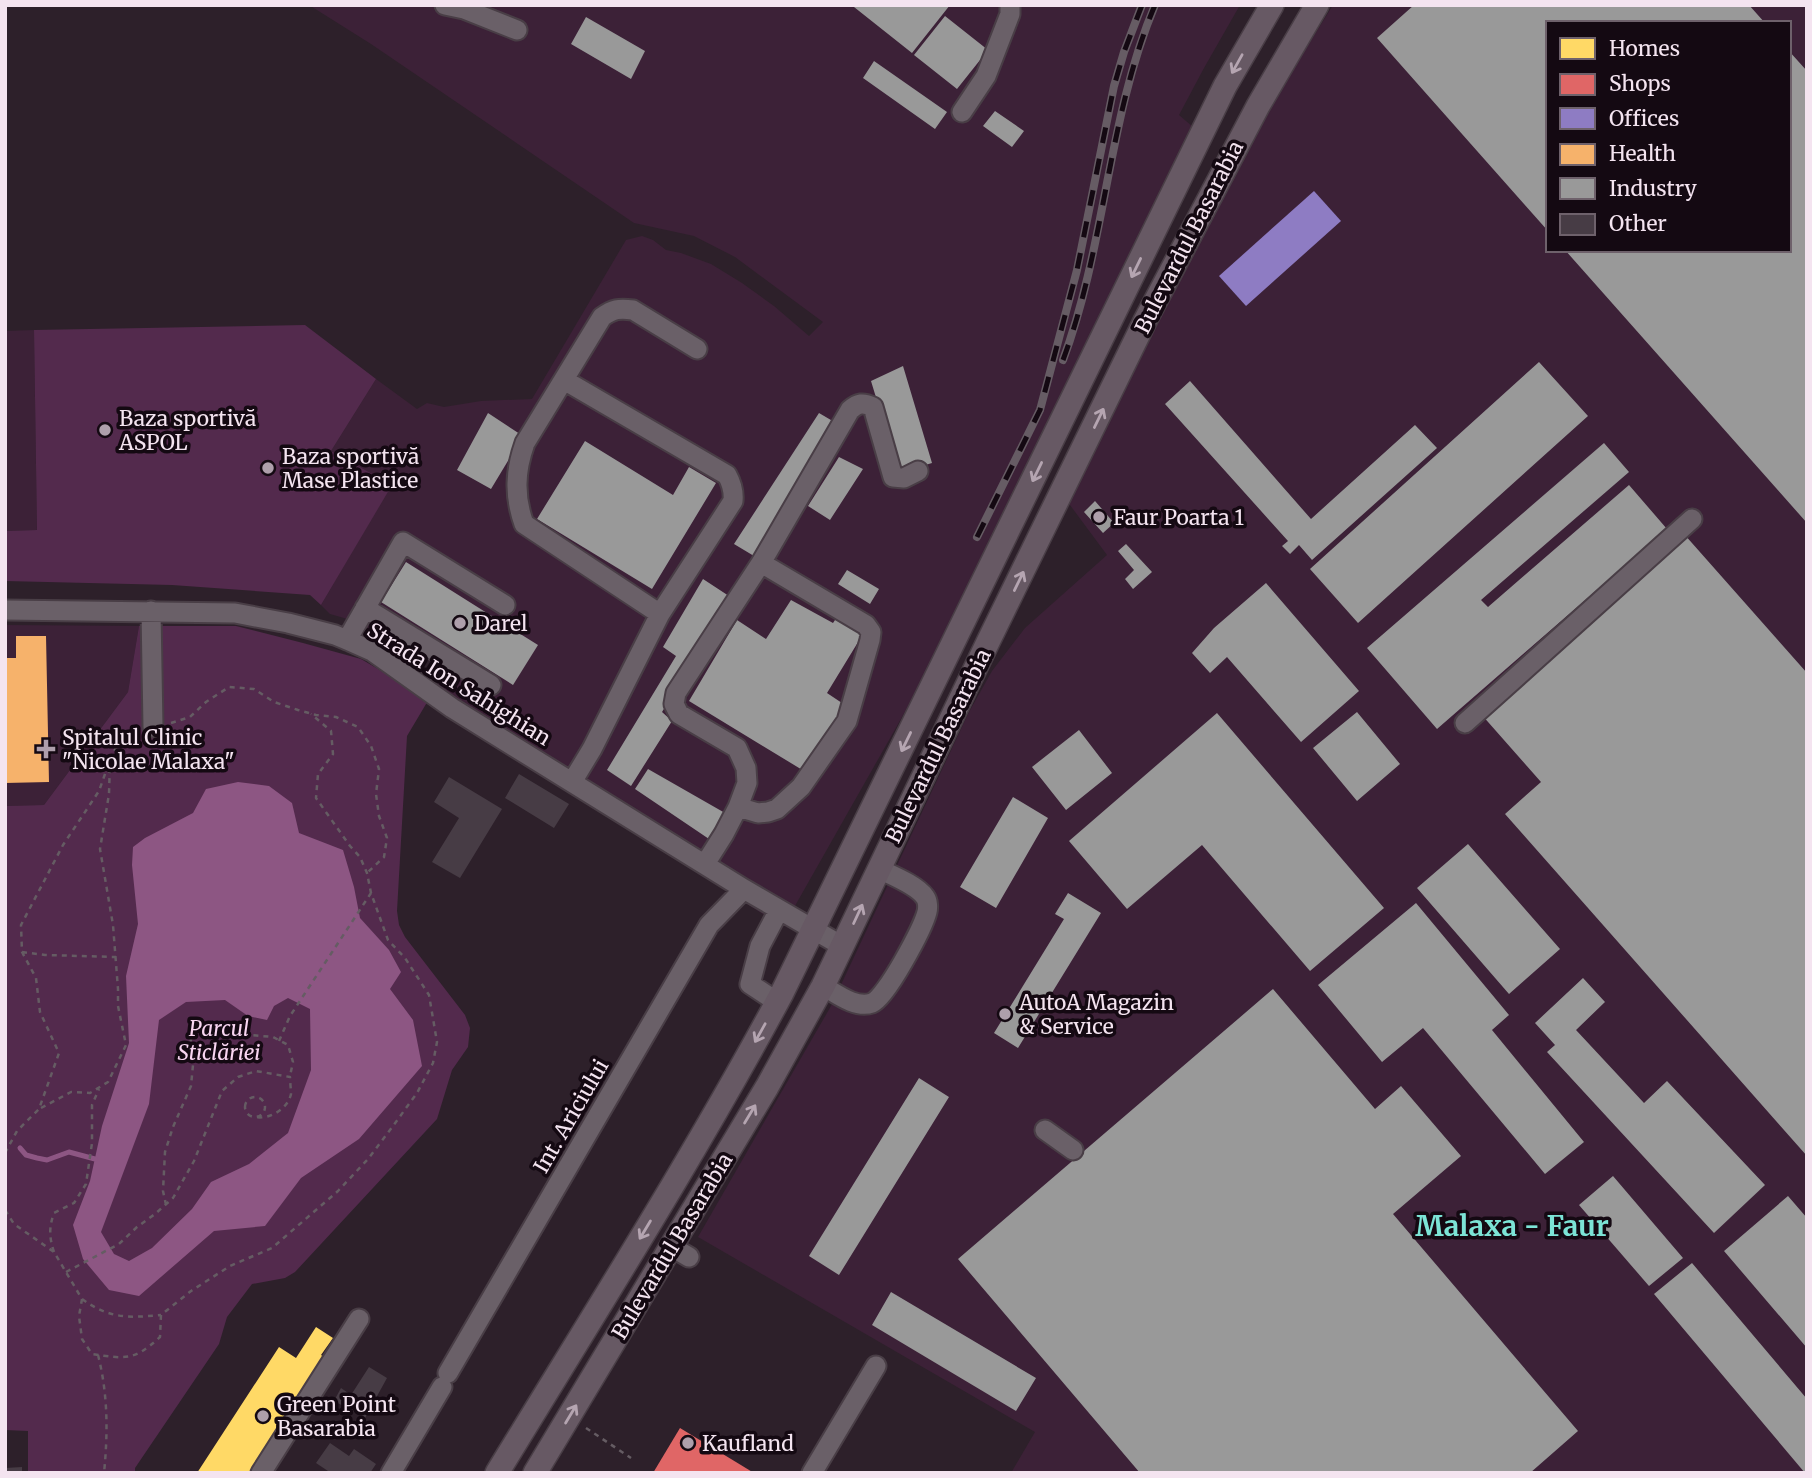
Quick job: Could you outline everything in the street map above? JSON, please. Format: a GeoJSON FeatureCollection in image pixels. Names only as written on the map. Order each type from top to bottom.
{"type":"FeatureCollection","features":[{"type":"Feature","properties":{"kind":"main road","name":"Bulevardul Basarabia"},"geometry":{"type":"LineString","coordinates":[[497,1473],[663,1199],[777,1002],[1214,109],[1272,5]]}},
{"type":"Feature","properties":{"kind":"main road","name":"Bulevardul Basarabia"},"geometry":{"type":"LineString","coordinates":[[535,1473],[680,1252],[766,1087],[823,986],[1146,319],[1258,106],[1317,5]]}},
{"type":"Feature","properties":{"kind":"street"},"geometry":{"type":"LineString","coordinates":[[445,5],[464,9],[517,30]]}},
{"type":"Feature","properties":{"kind":"street"},"geometry":{"type":"LineString","coordinates":[[962,112],[986,76],[1010,13],[1010,5]]}},
{"type":"Feature","properties":{"kind":"street"},"geometry":{"type":"LineString","coordinates":[[660,614],[524,524],[516,493],[518,462],[525,443],[602,317],[612,310],[633,310],[697,349]]}},
{"type":"Feature","properties":{"kind":"street"},"geometry":{"type":"LineString","coordinates":[[564,380],[727,475],[732,484],[733,502],[660,614],[592,749],[572,782]]}},
{"type":"Feature","properties":{"kind":"street"},"geometry":{"type":"LineString","coordinates":[[705,864],[738,807],[747,783],[746,768],[737,748],[679,714],[674,704],[676,693],[761,563],[856,404],[863,403],[873,407],[894,477],[904,478],[918,471]]}},
{"type":"Feature","properties":{"kind":"street"},"geometry":{"type":"LineString","coordinates":[[1465,723],[1692,519]]}},
{"type":"Feature","properties":{"kind":"street"},"geometry":{"type":"LineString","coordinates":[[347,640],[402,542],[505,605]]}},
{"type":"Feature","properties":{"kind":"street"},"geometry":{"type":"LineString","coordinates":[[738,807],[758,813],[768,812],[777,809],[802,787],[847,721],[871,632],[866,625],[761,563]]}},
{"type":"Feature","properties":{"kind":"street"},"geometry":{"type":"LineString","coordinates":[[365,608],[491,685]]}},
{"type":"Feature","properties":{"kind":"street","name":"Strada Ion Sahighian"},"geometry":{"type":"LineString","coordinates":[[5,610],[235,613],[335,635],[372,651],[452,708],[744,889],[842,946]]}},
{"type":"Feature","properties":{"kind":"street"},"geometry":{"type":"LineString","coordinates":[[150,611],[153,727]]}},
{"type":"Feature","properties":{"kind":"street"},"geometry":{"type":"LineString","coordinates":[[823,986],[860,1006],[875,1003],[886,990],[923,925],[928,908],[925,897],[912,886],[879,869]]}},
{"type":"Feature","properties":{"kind":"street","name":"Int. Ariciului"},"geometry":{"type":"LineString","coordinates":[[391,1473],[709,925],[744,889]]}},
{"type":"Feature","properties":{"kind":"street"},"geometry":{"type":"LineString","coordinates":[[777,1002],[750,984],[760,946],[779,910]]}},
{"type":"Feature","properties":{"kind":"street"},"geometry":{"type":"LineString","coordinates":[[1045,1130],[1073,1150]]}},
{"type":"Feature","properties":{"kind":"street"},"geometry":{"type":"LineString","coordinates":[[261,1473],[359,1319]]}},
{"type":"Feature","properties":{"kind":"street"},"geometry":{"type":"LineString","coordinates":[[812,1473],[876,1366]]}},
{"type":"Feature","properties":{"kind":"path"},"geometry":{"type":"LineString","coordinates":[[39,1109],[59,1054],[40,1012],[36,978],[22,952],[21,925],[63,845],[99,791],[121,738],[141,728],[166,725],[190,717],[206,702],[229,687],[254,689],[274,702],[336,717],[358,727],[371,746],[379,769],[376,794],[379,816],[387,838],[384,857],[367,873]]}},
{"type":"Feature","properties":{"kind":"path"},"geometry":{"type":"LineString","coordinates":[[99,1087],[92,1105],[92,1152],[86,1184],[75,1203],[54,1213],[49,1225],[50,1240],[54,1252],[82,1299],[96,1309],[118,1316],[139,1317],[161,1315],[191,1291],[230,1266],[272,1248],[338,1191],[368,1159],[417,1093],[433,1063],[437,1042],[429,995],[405,958],[388,940],[360,857],[316,798],[318,774],[332,754],[331,731],[311,713]]}},
{"type":"Feature","properties":{"kind":"path"},"geometry":{"type":"LineString","coordinates":[[5,1153],[17,1131],[39,1109],[71,1092],[90,1093],[108,1082],[126,1045],[118,1006],[110,900],[100,849],[109,794],[111,757]]}},
{"type":"Feature","properties":{"kind":"path"},"geometry":{"type":"LineString","coordinates":[[279,1041],[290,1016],[371,894]]}},
{"type":"Feature","properties":{"kind":"path"},"geometry":{"type":"LineString","coordinates":[[22,952],[116,957]]}},
{"type":"Feature","properties":{"kind":"path"},"geometry":{"type":"LineString","coordinates":[[166,1205],[163,1191],[165,1152],[191,1086],[193,1065],[189,1050],[191,1040],[198,1030],[211,1028],[227,1033],[273,1037],[288,1045],[293,1062],[290,1097],[282,1110],[263,1119],[255,1117],[247,1113],[247,1100],[257,1096],[265,1106],[262,1115],[255,1117]]}},
{"type":"Feature","properties":{"kind":"path"},"geometry":{"type":"LineString","coordinates":[[66,1272],[119,1244],[173,1198],[194,1161],[222,1090],[238,1077],[256,1071],[290,1077]]}},
{"type":"Feature","properties":{"kind":"path"},"geometry":{"type":"LineString","coordinates":[[5,1210],[14,1224],[54,1252]]}},
{"type":"Feature","properties":{"kind":"path"},"geometry":{"type":"LineString","coordinates":[[82,1299],[79,1316],[82,1339],[92,1354],[125,1358],[144,1352],[160,1337],[161,1315]]}},
{"type":"Feature","properties":{"kind":"path"},"geometry":{"type":"LineString","coordinates":[[98,1355],[103,1373],[106,1410],[107,1446],[104,1473]]}},
{"type":"Feature","properties":{"kind":"path"},"geometry":{"type":"LineString","coordinates":[[586,1428],[631,1458]]}},
{"type":"Feature","properties":{"kind":"shaded area"},"geometry":{"type":"Polygon","coordinates":[[[309,5],[1240,5],[1179,115],[1193,127],[999,546],[783,927],[429,699],[446,671],[390,637],[330,614],[321,605],[391,485],[331,451],[376,379],[417,409],[427,403],[444,407],[481,401],[532,399],[626,240],[642,236],[666,250],[711,264],[774,306],[809,336],[823,322],[735,257],[694,236],[634,223],[371,44],[309,5]]]}},
{"type":"Feature","properties":{"kind":"shaded area"},"geometry":{"type":"Polygon","coordinates":[[[1333,5],[1807,5],[1807,1473],[1011,1473],[1035,1432],[698,1237],[831,1006],[969,712],[992,671],[1025,628],[1107,555],[1067,501],[1199,238],[1287,79],[1333,5]]]}},
{"type":"Feature","properties":{"kind":"shaded area"},"geometry":{"type":"Polygon","coordinates":[[[34,330],[37,530],[5,531],[5,331],[34,330]]]}},
{"type":"Feature","properties":{"kind":"shaded area","name":"Spitalul Clinic \"Nicolae Malaxa\""},"geometry":{"type":"Polygon","coordinates":[[[5,625],[139,626],[128,692],[44,805],[5,806],[5,625]]]}},
{"type":"Feature","properties":{"kind":"shaded area"},"geometry":{"type":"Polygon","coordinates":[[[238,782],[269,786],[292,803],[299,833],[343,850],[360,918],[389,950],[401,972],[390,989],[413,1020],[422,1066],[359,1139],[301,1178],[265,1226],[214,1231],[139,1296],[109,1290],[83,1259],[73,1225],[90,1181],[102,1126],[129,1043],[126,976],[138,924],[132,865],[133,847],[193,813],[206,789],[238,782]],[[288,998],[274,1006],[267,1020],[248,1016],[225,1000],[186,1002],[159,1020],[149,1104],[101,1232],[114,1254],[129,1261],[152,1248],[192,1209],[211,1182],[249,1164],[288,1133],[311,1070],[310,1009],[288,998]]]}},
{"type":"Feature","properties":{"kind":"green space"},"geometry":{"type":"Polygon","coordinates":[[[305,325],[376,379],[331,451],[392,485],[321,605],[310,595],[172,585],[5,581],[5,531],[37,530],[34,330],[305,325]]]}},
{"type":"Feature","properties":{"kind":"green space","name":"Parcul Sticlăriei"},"geometry":{"type":"Polygon","coordinates":[[[139,626],[236,626],[361,659],[429,699],[407,736],[397,911],[399,925],[405,937],[465,1015],[470,1028],[468,1047],[452,1070],[437,1119],[295,1272],[285,1278],[252,1284],[227,1317],[219,1344],[135,1468],[135,1473],[28,1473],[28,1431],[5,1430],[5,806],[44,805],[128,692],[139,626]]]}},
{"type":"Feature","properties":{"kind":"building: Homes","name":"Green Point Basarabia"},"geometry":{"type":"Polygon","coordinates":[[[316,1327],[333,1338],[321,1355],[329,1360],[255,1473],[197,1473],[279,1347],[296,1358],[316,1327]]]}},
{"type":"Feature","properties":{"kind":"building: Shops","name":"Kaufland"},"geometry":{"type":"Polygon","coordinates":[[[680,1428],[754,1473],[653,1473],[680,1428]]]}},
{"type":"Feature","properties":{"kind":"building: Offices"},"geometry":{"type":"Polygon","coordinates":[[[1314,191],[1341,221],[1246,306],[1219,276],[1314,191]]]}},
{"type":"Feature","properties":{"kind":"building: Health"},"geometry":{"type":"Polygon","coordinates":[[[16,636],[46,636],[49,782],[5,783],[5,658],[16,658],[16,636]]]}},
{"type":"Feature","properties":{"kind":"building: Industry"},"geometry":{"type":"Polygon","coordinates":[[[950,5],[912,53],[854,7],[950,5]]]}},
{"type":"Feature","properties":{"kind":"building: Industry"},"geometry":{"type":"Polygon","coordinates":[[[1414,5],[1749,5],[1763,21],[1546,21],[1546,229],[1377,38],[1414,5]]]}},
{"type":"Feature","properties":{"kind":"building: Industry"},"geometry":{"type":"Polygon","coordinates":[[[945,16],[988,50],[957,89],[914,55],[945,16]]]}},
{"type":"Feature","properties":{"kind":"building: Industry"},"geometry":{"type":"Polygon","coordinates":[[[586,17],[645,51],[631,79],[571,44],[586,17]]]}},
{"type":"Feature","properties":{"kind":"building: Industry"},"geometry":{"type":"Polygon","coordinates":[[[1791,53],[1807,71],[1807,523],[1567,252],[1791,252],[1791,53]]]}},
{"type":"Feature","properties":{"kind":"building: Industry"},"geometry":{"type":"Polygon","coordinates":[[[874,61],[947,112],[935,129],[863,78],[874,61]]]}},
{"type":"Feature","properties":{"kind":"building: Industry"},"geometry":{"type":"Polygon","coordinates":[[[995,111],[1024,131],[1012,147],[983,126],[995,111]]]}},
{"type":"Feature","properties":{"kind":"building: Industry"},"geometry":{"type":"Polygon","coordinates":[[[1539,362],[1588,416],[1358,623],[1310,569],[1539,362]]]}},
{"type":"Feature","properties":{"kind":"building: Industry"},"geometry":{"type":"Polygon","coordinates":[[[903,366],[932,463],[899,473],[871,381],[903,366]]]}},
{"type":"Feature","properties":{"kind":"building: Industry"},"geometry":{"type":"Polygon","coordinates":[[[1190,381],[1311,519],[1415,425],[1437,448],[1312,560],[1299,545],[1290,554],[1282,546],[1288,541],[1165,404],[1190,381]]]}},
{"type":"Feature","properties":{"kind":"building: Industry"},"geometry":{"type":"Polygon","coordinates":[[[488,413],[523,436],[491,489],[457,470],[488,413]]]}},
{"type":"Feature","properties":{"kind":"building: Industry"},"geometry":{"type":"Polygon","coordinates":[[[819,413],[836,423],[754,556],[734,544],[819,413]]]}},
{"type":"Feature","properties":{"kind":"building: Industry"},"geometry":{"type":"Polygon","coordinates":[[[585,441],[673,495],[689,467],[716,483],[652,589],[537,519],[585,441]]]}},
{"type":"Feature","properties":{"kind":"building: Industry"},"geometry":{"type":"Polygon","coordinates":[[[1604,443],[1629,472],[1481,600],[1488,607],[1629,485],[1667,529],[1437,729],[1367,648],[1604,443]]]}},
{"type":"Feature","properties":{"kind":"building: Industry"},"geometry":{"type":"Polygon","coordinates":[[[839,457],[863,469],[830,520],[808,506],[839,457]]]}},
{"type":"Feature","properties":{"kind":"building: Industry","name":"Faur Poarta 1"},"geometry":{"type":"Polygon","coordinates":[[[1095,501],[1114,523],[1103,533],[1084,512],[1095,501]]]}},
{"type":"Feature","properties":{"kind":"building: Industry"},"geometry":{"type":"Polygon","coordinates":[[[1684,534],[1807,673],[1807,1156],[1505,814],[1541,782],[1481,714],[1684,534]]]}},
{"type":"Feature","properties":{"kind":"building: Industry"},"geometry":{"type":"Polygon","coordinates":[[[1126,544],[1152,572],[1133,589],[1125,579],[1134,570],[1118,551],[1126,544]]]}},
{"type":"Feature","properties":{"kind":"building: Industry","name":"Darel"},"geometry":{"type":"Polygon","coordinates":[[[406,562],[538,645],[513,685],[381,602],[406,562]]]}},
{"type":"Feature","properties":{"kind":"building: Industry"},"geometry":{"type":"Polygon","coordinates":[[[847,570],[879,589],[870,604],[838,584],[847,570]]]}},
{"type":"Feature","properties":{"kind":"building: Industry"},"geometry":{"type":"Polygon","coordinates":[[[703,579],[732,598],[662,712],[672,721],[631,786],[607,770],[676,656],[663,647],[703,579]]]}},
{"type":"Feature","properties":{"kind":"building: Industry"},"geometry":{"type":"Polygon","coordinates":[[[1266,583],[1359,691],[1301,742],[1227,657],[1210,673],[1192,653],[1214,628],[1266,583]]]}},
{"type":"Feature","properties":{"kind":"building: Industry"},"geometry":{"type":"Polygon","coordinates":[[[791,600],[833,623],[837,617],[863,634],[827,693],[848,707],[804,771],[689,701],[737,620],[766,639],[791,600]]]}},
{"type":"Feature","properties":{"kind":"building: Industry"},"geometry":{"type":"Polygon","coordinates":[[[1357,712],[1400,764],[1357,801],[1313,748],[1357,712]]]}},
{"type":"Feature","properties":{"kind":"building: Industry"},"geometry":{"type":"Polygon","coordinates":[[[1217,713],[1384,908],[1310,971],[1202,845],[1127,909],[1069,841],[1217,713]]]}},
{"type":"Feature","properties":{"kind":"building: Industry"},"geometry":{"type":"Polygon","coordinates":[[[1079,730],[1112,773],[1066,810],[1032,767],[1079,730]]]}},
{"type":"Feature","properties":{"kind":"building: Industry"},"geometry":{"type":"Polygon","coordinates":[[[648,769],[725,813],[709,839],[635,789],[648,769]]]}},
{"type":"Feature","properties":{"kind":"building: Industry"},"geometry":{"type":"Polygon","coordinates":[[[1013,797],[1048,818],[996,908],[960,887],[1013,797]]]}},
{"type":"Feature","properties":{"kind":"building: Industry"},"geometry":{"type":"Polygon","coordinates":[[[1468,844],[1560,949],[1509,994],[1417,888],[1468,844]]]}},
{"type":"Feature","properties":{"kind":"building: Industry"},"geometry":{"type":"Polygon","coordinates":[[[1068,893],[1101,913],[1018,1048],[994,1033],[1064,919],[1055,914],[1068,893]]]}},
{"type":"Feature","properties":{"kind":"building: Industry"},"geometry":{"type":"Polygon","coordinates":[[[1416,903],[1509,1015],[1492,1030],[1584,1142],[1545,1174],[1423,1028],[1382,1062],[1318,985],[1416,903]]]}},
{"type":"Feature","properties":{"kind":"building: Industry"},"geometry":{"type":"Polygon","coordinates":[[[1583,978],[1605,1002],[1576,1030],[1644,1103],[1667,1081],[1765,1185],[1714,1233],[1547,1052],[1555,1045],[1535,1023],[1583,978]]]}},
{"type":"Feature","properties":{"kind":"building: Industry"},"geometry":{"type":"Polygon","coordinates":[[[1273,989],[1375,1109],[1401,1086],[1461,1156],[1393,1214],[1578,1431],[1530,1473],[1140,1473],[958,1259],[1273,989]]]}},
{"type":"Feature","properties":{"kind":"building: Industry"},"geometry":{"type":"Polygon","coordinates":[[[919,1078],[949,1097],[839,1275],[809,1256],[919,1078]]]}},
{"type":"Feature","properties":{"kind":"building: Industry"},"geometry":{"type":"Polygon","coordinates":[[[1613,1176],[1683,1258],[1649,1286],[1579,1205],[1613,1176]]]}},
{"type":"Feature","properties":{"kind":"building: Industry"},"geometry":{"type":"Polygon","coordinates":[[[1788,1196],[1807,1218],[1807,1348],[1724,1251],[1788,1196]]]}},
{"type":"Feature","properties":{"kind":"building: Industry"},"geometry":{"type":"Polygon","coordinates":[[[1692,1263],[1807,1399],[1807,1473],[1654,1294],[1692,1263]]]}},
{"type":"Feature","properties":{"kind":"building: Industry"},"geometry":{"type":"Polygon","coordinates":[[[891,1292],[1036,1378],[1016,1411],[872,1325],[891,1292]]]}},
{"type":"Feature","properties":{"kind":"building: Other"},"geometry":{"type":"Polygon","coordinates":[[[519,774],[569,804],[554,828],[505,798],[519,774]]]}},
{"type":"Feature","properties":{"kind":"building: Other"},"geometry":{"type":"Polygon","coordinates":[[[449,777],[502,809],[460,878],[432,862],[459,818],[434,802],[449,777]]]}},
{"type":"Feature","properties":{"kind":"building: Other"},"geometry":{"type":"Polygon","coordinates":[[[369,1367],[387,1378],[365,1418],[334,1401],[341,1388],[351,1395],[369,1367]]]}},
{"type":"Feature","properties":{"kind":"building: Other"},"geometry":{"type":"Polygon","coordinates":[[[330,1443],[349,1456],[354,1449],[376,1464],[370,1473],[331,1473],[316,1463],[330,1443]]]}},
{"type":"Feature","properties":{"kind":"building: Other"},"geometry":{"type":"Polygon","coordinates":[[[22,1467],[22,1473],[5,1473],[5,1468],[22,1467]]]}},
{"type":"Feature","properties":{"kind":"waterway"},"geometry":{"type":"LineString","coordinates":[[20,1148],[26,1155],[47,1160],[69,1152],[95,1159]]}},
{"type":"Feature","properties":{"kind":"railway"},"geometry":{"type":"LineString","coordinates":[[977,537],[1040,410],[1077,270],[1114,86],[1142,5]]}},
{"type":"Feature","properties":{"kind":"railway"},"geometry":{"type":"LineString","coordinates":[[1063,360],[1089,272],[1126,92],[1155,5]]}},
{"type":"Feature","properties":{"kind":"place","name":"Baza sportivă ASPOL"},"geometry":{"type":"Point","coordinates":[105,430]}},
{"type":"Feature","properties":{"kind":"place","name":"Baza sportivă Mase Plastice"},"geometry":{"type":"Point","coordinates":[268,468]}},
{"type":"Feature","properties":{"kind":"place","name":"Faur Poarta 1"},"geometry":{"type":"Point","coordinates":[1099,517]}},
{"type":"Feature","properties":{"kind":"place","name":"Darel"},"geometry":{"type":"Point","coordinates":[460,623]}},
{"type":"Feature","properties":{"kind":"place","name":"Spitalul Clinic \"Nicolae Malaxa\""},"geometry":{"type":"Point","coordinates":[46,749]}},
{"type":"Feature","properties":{"kind":"place","name":"AutoA Magazin & Service"},"geometry":{"type":"Point","coordinates":[1005,1014]}},
{"type":"Feature","properties":{"kind":"place","name":"Green Point Basarabia"},"geometry":{"type":"Point","coordinates":[263,1416]}},
{"type":"Feature","properties":{"kind":"place","name":"Kaufland"},"geometry":{"type":"Point","coordinates":[688,1443]}},
{"type":"Feature","properties":{"kind":"district","name":"Malaxa - Faur"},"geometry":{"type":"Point","coordinates":[1512,1226]}}]}
